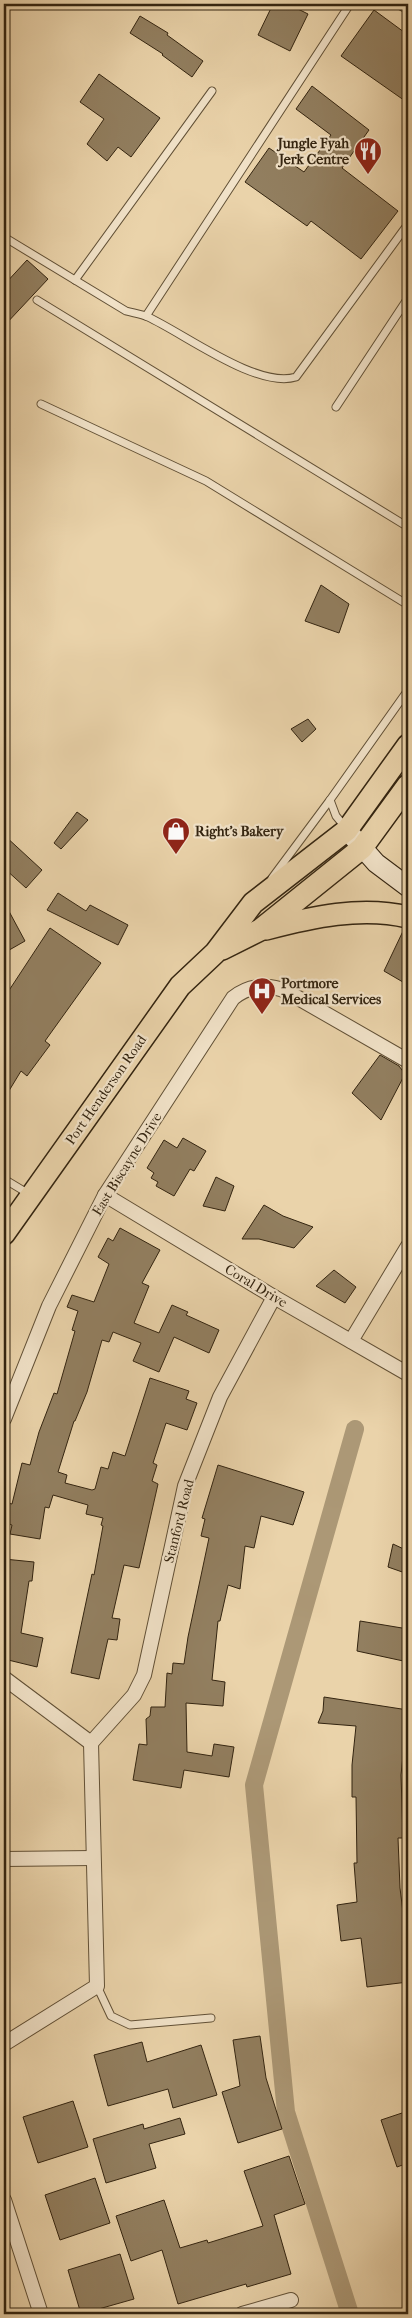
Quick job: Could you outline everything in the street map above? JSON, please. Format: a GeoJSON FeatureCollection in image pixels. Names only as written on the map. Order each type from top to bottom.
{"type":"FeatureCollection","features":[{"type":"Feature","properties":{"kind":"main road","name":"Port Henderson Road"},"geometry":{"type":"LineString","coordinates":[[4,1234],[180,986],[216,953],[253,903],[347,830],[408,745]]}},
{"type":"Feature","properties":{"kind":"main road","name":"Port Henderson Road"},"geometry":{"type":"LineString","coordinates":[[216,953],[260,930],[362,848],[408,785]]}},
{"type":"Feature","properties":{"kind":"main road"},"geometry":{"type":"LineString","coordinates":[[347,830],[376,863],[408,887]]}},
{"type":"Feature","properties":{"kind":"main road"},"geometry":{"type":"LineString","coordinates":[[260,930],[306,919],[354,913],[372,912],[408,917]]}},
{"type":"Feature","properties":{"kind":"street","name":"East Biscayne Drive"},"geometry":{"type":"LineString","coordinates":[[4,1420],[49,1306],[105,1194],[233,998],[240,992],[257,987],[272,986],[286,991],[408,1062]]}},
{"type":"Feature","properties":{"kind":"street","name":"Coral Drive"},"geometry":{"type":"LineString","coordinates":[[105,1194],[274,1297],[408,1374]]}},
{"type":"Feature","properties":{"kind":"street"},"geometry":{"type":"LineString","coordinates":[[351,1341],[408,1246]]}},
{"type":"Feature","properties":{"kind":"street","name":"Stanford Road"},"geometry":{"type":"LineString","coordinates":[[91,1743],[134,1695],[144,1675],[185,1486],[220,1397],[274,1297]]}},
{"type":"Feature","properties":{"kind":"street"},"geometry":{"type":"LineString","coordinates":[[4,1678],[91,1743],[96,1986],[4,2044]]}},
{"type":"Feature","properties":{"kind":"street"},"geometry":{"type":"LineString","coordinates":[[4,1859],[93,1858]]}},
{"type":"Feature","properties":{"kind":"street"},"geometry":{"type":"LineString","coordinates":[[4,2200],[41,2314]]}},
{"type":"Feature","properties":{"kind":"street"},"geometry":{"type":"LineString","coordinates":[[242,2314],[290,2300]]}},
{"type":"Feature","properties":{"kind":"lane"},"geometry":{"type":"LineString","coordinates":[[146,316],[350,4]]}},
{"type":"Feature","properties":{"kind":"lane"},"geometry":{"type":"LineString","coordinates":[[397,4],[408,10]]}},
{"type":"Feature","properties":{"kind":"lane"},"geometry":{"type":"LineString","coordinates":[[74,280],[212,92]]}},
{"type":"Feature","properties":{"kind":"lane"},"geometry":{"type":"LineString","coordinates":[[4,237],[126,311],[146,316],[249,372],[274,378],[296,377],[408,224]]}},
{"type":"Feature","properties":{"kind":"lane"},"geometry":{"type":"LineString","coordinates":[[336,406],[408,298]]}},
{"type":"Feature","properties":{"kind":"lane"},"geometry":{"type":"LineString","coordinates":[[37,300],[408,528]]}},
{"type":"Feature","properties":{"kind":"lane"},"geometry":{"type":"LineString","coordinates":[[41,404],[206,481],[408,605]]}},
{"type":"Feature","properties":{"kind":"lane"},"geometry":{"type":"LineString","coordinates":[[253,903],[330,800],[408,690]]}},
{"type":"Feature","properties":{"kind":"lane"},"geometry":{"type":"LineString","coordinates":[[330,800],[336,816],[347,830]]}},
{"type":"Feature","properties":{"kind":"lane"},"geometry":{"type":"LineString","coordinates":[[4,1178],[31,1195]]}},
{"type":"Feature","properties":{"kind":"lane"},"geometry":{"type":"LineString","coordinates":[[96,1986],[111,2016],[130,2026],[211,2018]]}},
{"type":"Feature","properties":{"kind":"building"},"geometry":{"type":"Polygon","coordinates":[[[273,4],[288,4],[308,14],[290,51],[258,35],[273,4]]]}},
{"type":"Feature","properties":{"kind":"building"},"geometry":{"type":"Polygon","coordinates":[[[374,10],[408,35],[408,103],[341,56],[374,10]]]}},
{"type":"Feature","properties":{"kind":"building"},"geometry":{"type":"Polygon","coordinates":[[[140,16],[168,33],[167,35],[203,61],[192,77],[163,54],[130,33],[140,16]]]}},
{"type":"Feature","properties":{"kind":"building"},"geometry":{"type":"Polygon","coordinates":[[[99,74],[160,118],[131,157],[118,147],[107,161],[87,144],[104,119],[80,102],[99,74]]]}},
{"type":"Feature","properties":{"kind":"building"},"geometry":{"type":"Polygon","coordinates":[[[312,86],[369,130],[342,168],[398,211],[361,259],[311,221],[307,226],[245,182],[269,148],[304,172],[331,135],[296,109],[312,86]]]}},
{"type":"Feature","properties":{"kind":"building"},"geometry":{"type":"Polygon","coordinates":[[[27,260],[48,279],[4,326],[4,285],[27,260]]]}},
{"type":"Feature","properties":{"kind":"building"},"geometry":{"type":"Polygon","coordinates":[[[321,585],[349,604],[339,633],[305,621],[321,585]]]}},
{"type":"Feature","properties":{"kind":"building"},"geometry":{"type":"Polygon","coordinates":[[[308,719],[316,729],[302,742],[291,729],[308,719]]]}},
{"type":"Feature","properties":{"kind":"building"},"geometry":{"type":"Polygon","coordinates":[[[77,812],[88,820],[61,849],[54,843],[77,812]]]}},
{"type":"Feature","properties":{"kind":"building"},"geometry":{"type":"Polygon","coordinates":[[[4,835],[42,870],[26,888],[4,868],[4,835]]]}},
{"type":"Feature","properties":{"kind":"building"},"geometry":{"type":"Polygon","coordinates":[[[58,893],[86,911],[90,905],[128,925],[118,945],[47,910],[58,893]]]}},
{"type":"Feature","properties":{"kind":"building"},"geometry":{"type":"Polygon","coordinates":[[[4,902],[25,941],[4,953],[4,902]]]}},
{"type":"Feature","properties":{"kind":"building"},"geometry":{"type":"Polygon","coordinates":[[[50,928],[101,963],[45,1041],[50,1045],[27,1076],[21,1071],[4,1099],[4,998],[50,928]]]}},
{"type":"Feature","properties":{"kind":"building"},"geometry":{"type":"Polygon","coordinates":[[[404,929],[408,929],[408,985],[384,971],[404,929]]]}},
{"type":"Feature","properties":{"kind":"building"},"geometry":{"type":"Polygon","coordinates":[[[380,1055],[399,1066],[405,1074],[381,1120],[352,1093],[380,1055]]]}},
{"type":"Feature","properties":{"kind":"building"},"geometry":{"type":"Polygon","coordinates":[[[183,1138],[206,1151],[194,1171],[190,1169],[174,1196],[156,1186],[158,1182],[151,1178],[154,1173],[147,1168],[164,1140],[177,1148],[183,1138]]]}},
{"type":"Feature","properties":{"kind":"building"},"geometry":{"type":"Polygon","coordinates":[[[216,1177],[234,1186],[225,1211],[203,1206],[216,1177]]]}},
{"type":"Feature","properties":{"kind":"building"},"geometry":{"type":"Polygon","coordinates":[[[264,1205],[283,1216],[313,1227],[294,1248],[259,1239],[242,1239],[264,1205]]]}},
{"type":"Feature","properties":{"kind":"building"},"geometry":{"type":"Polygon","coordinates":[[[120,1228],[160,1250],[142,1283],[149,1286],[134,1323],[159,1333],[172,1305],[188,1312],[186,1315],[219,1330],[209,1353],[174,1337],[159,1372],[133,1361],[141,1343],[113,1332],[109,1342],[102,1340],[87,1392],[74,1421],[58,1472],[67,1475],[65,1483],[92,1490],[95,1489],[101,1467],[108,1469],[113,1452],[125,1456],[150,1378],[189,1391],[186,1399],[197,1403],[187,1430],[166,1423],[153,1463],[157,1465],[152,1481],[158,1484],[139,1568],[124,1565],[112,1618],[120,1619],[117,1640],[108,1639],[99,1679],[71,1673],[92,1574],[94,1575],[103,1518],[86,1514],[88,1505],[53,1495],[49,1508],[45,1507],[40,1539],[10,1534],[12,1525],[4,1523],[8,1503],[12,1504],[22,1463],[30,1465],[39,1432],[54,1393],[57,1394],[75,1331],[72,1330],[78,1311],[67,1307],[72,1295],[94,1302],[109,1264],[98,1257],[108,1238],[113,1241],[120,1228]]]}},
{"type":"Feature","properties":{"kind":"building"},"geometry":{"type":"Polygon","coordinates":[[[334,1270],[356,1287],[345,1303],[316,1286],[334,1270]]]}},
{"type":"Feature","properties":{"kind":"building"},"geometry":{"type":"Polygon","coordinates":[[[218,1465],[304,1492],[293,1525],[261,1516],[254,1548],[245,1546],[240,1589],[228,1585],[220,1621],[218,1621],[212,1680],[225,1682],[223,1706],[186,1703],[187,1752],[212,1756],[214,1744],[234,1747],[229,1777],[184,1770],[181,1788],[133,1780],[139,1744],[147,1745],[146,1719],[150,1716],[151,1707],[165,1707],[167,1673],[172,1674],[173,1663],[184,1664],[209,1538],[201,1536],[205,1519],[202,1518],[218,1465]]]}},
{"type":"Feature","properties":{"kind":"building"},"geometry":{"type":"Polygon","coordinates":[[[393,1544],[408,1551],[408,1574],[388,1567],[393,1544]]]}},
{"type":"Feature","properties":{"kind":"building"},"geometry":{"type":"Polygon","coordinates":[[[4,1559],[34,1562],[21,1633],[43,1638],[37,1667],[4,1659],[4,1559]]]}},
{"type":"Feature","properties":{"kind":"building"},"geometry":{"type":"Polygon","coordinates":[[[360,1621],[408,1629],[408,1662],[357,1651],[360,1621]]]}},
{"type":"Feature","properties":{"kind":"building"},"geometry":{"type":"Polygon","coordinates":[[[324,1697],[408,1710],[408,1737],[405,1737],[401,1775],[403,1838],[398,1838],[400,1888],[408,1953],[408,1982],[367,1987],[361,1938],[341,1941],[337,1905],[357,1902],[354,1863],[357,1863],[356,1797],[352,1797],[352,1765],[356,1726],[318,1723],[323,1711],[324,1697]]]}},
{"type":"Feature","properties":{"kind":"building"},"geometry":{"type":"Polygon","coordinates":[[[260,2036],[266,2078],[282,2129],[238,2143],[222,2092],[240,2086],[233,2040],[260,2036]]]}},
{"type":"Feature","properties":{"kind":"building"},"geometry":{"type":"Polygon","coordinates":[[[142,2042],[147,2062],[201,2045],[217,2095],[173,2108],[168,2089],[108,2106],[94,2055],[142,2042]]]}},
{"type":"Feature","properties":{"kind":"building"},"geometry":{"type":"Polygon","coordinates":[[[73,2101],[88,2147],[38,2163],[23,2117],[73,2101]]]}},
{"type":"Feature","properties":{"kind":"building"},"geometry":{"type":"Polygon","coordinates":[[[408,2111],[408,2163],[397,2167],[381,2120],[408,2111]]]}},
{"type":"Feature","properties":{"kind":"building"},"geometry":{"type":"Polygon","coordinates":[[[180,2118],[185,2134],[149,2144],[156,2168],[106,2183],[93,2139],[143,2124],[144,2129],[180,2118]]]}},
{"type":"Feature","properties":{"kind":"building"},"geometry":{"type":"Polygon","coordinates":[[[289,2156],[305,2204],[274,2215],[291,2274],[247,2287],[246,2284],[178,2304],[162,2250],[131,2261],[116,2216],[164,2200],[180,2248],[207,2240],[208,2243],[263,2226],[244,2171],[289,2156]]]}},
{"type":"Feature","properties":{"kind":"building"},"geometry":{"type":"Polygon","coordinates":[[[95,2178],[110,2223],[60,2240],[45,2195],[95,2178]]]}},
{"type":"Feature","properties":{"kind":"building"},"geometry":{"type":"Polygon","coordinates":[[[120,2254],[134,2299],[81,2314],[68,2270],[120,2254]]]}},
{"type":"Feature","properties":{"kind":"waterway"},"geometry":{"type":"LineString","coordinates":[[350,2314],[286,2112],[254,1785],[355,1429]]}},
{"type":"Feature","properties":{"kind":"place","name":"Jungle Fyah Jerk Centre"},"geometry":{"type":"Point","coordinates":[368,175]}},
{"type":"Feature","properties":{"kind":"place","name":"Right's Bakery"},"geometry":{"type":"Point","coordinates":[176,855]}},
{"type":"Feature","properties":{"kind":"place","name":"Portmore Medical Services"},"geometry":{"type":"Point","coordinates":[262,1015]}}]}
